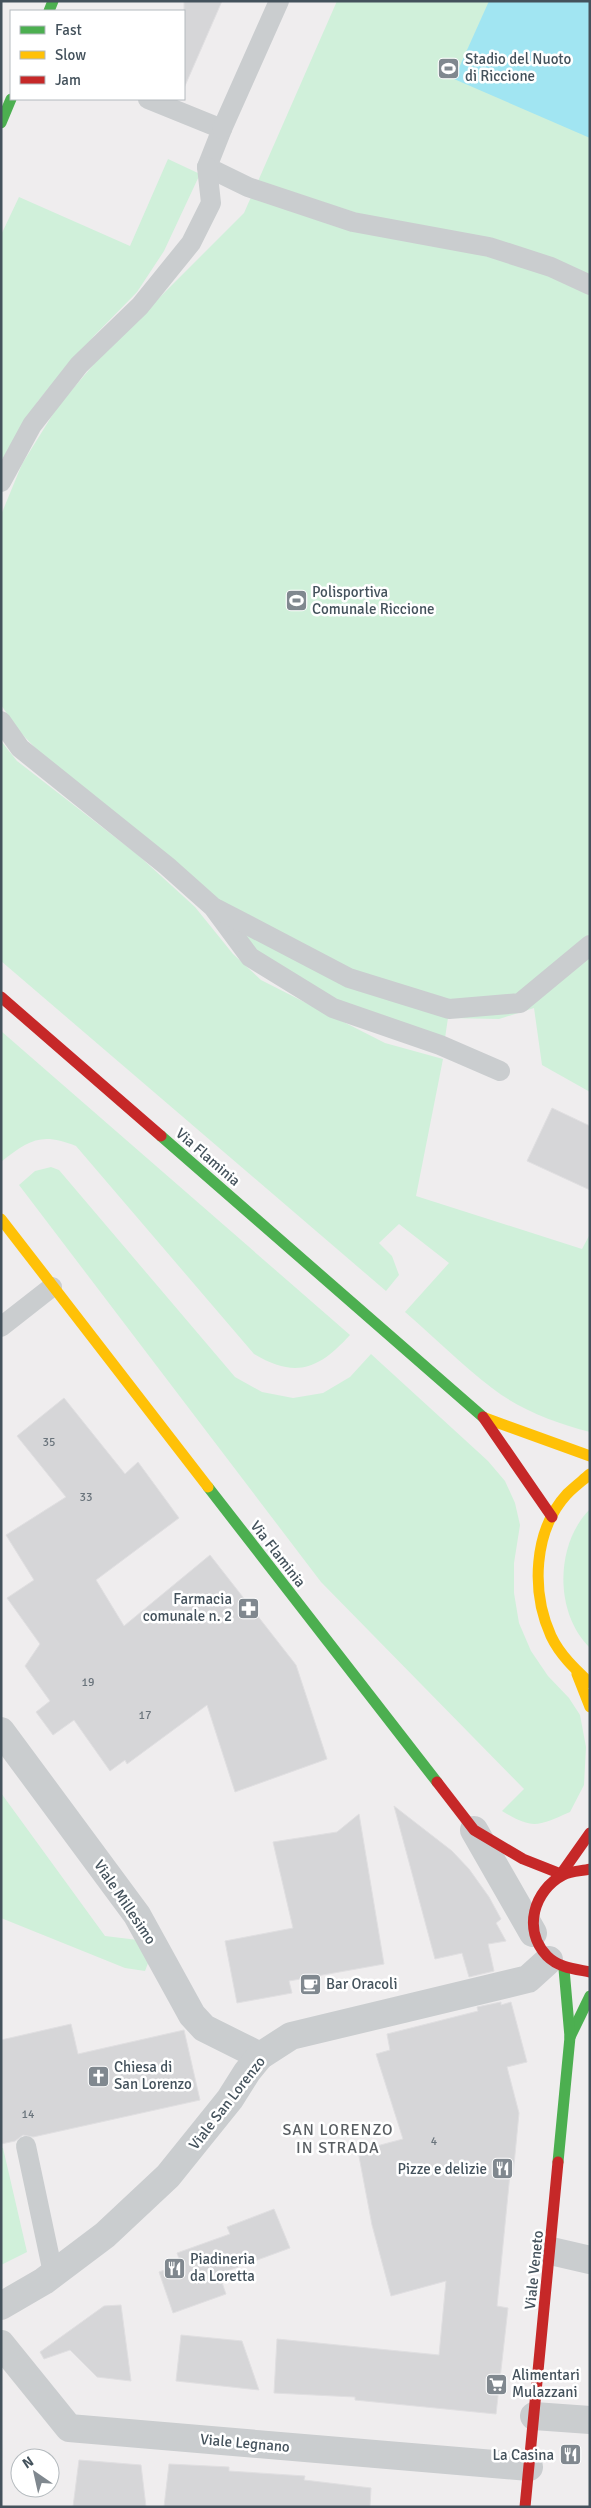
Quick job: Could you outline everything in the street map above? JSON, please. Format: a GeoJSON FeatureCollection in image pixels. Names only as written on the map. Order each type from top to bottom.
{"type":"FeatureCollection","features":[{"type":"Feature","properties":{"kind":"main road"},"geometry":{"type":"LineString","coordinates":[[1,123],[11,100]]}},
{"type":"Feature","properties":{"kind":"main road","name":"Via Flaminia"},"geometry":{"type":"LineString","coordinates":[[1,997],[484,1418],[552,1517]]}},
{"type":"Feature","properties":{"kind":"main road","name":"Via Flaminia"},"geometry":{"type":"LineString","coordinates":[[1,1218],[52,1287],[474,1830],[523,1859],[561,1874]]}},
{"type":"Feature","properties":{"kind":"main road","name":"Via Flaminia"},"geometry":{"type":"LineString","coordinates":[[484,1418],[590,1456]]}},
{"type":"Feature","properties":{"kind":"main road"},"geometry":{"type":"LineString","coordinates":[[590,1474],[567,1495],[552,1517],[542,1543],[537,1571],[538,1600],[546,1627],[559,1652],[578,1674],[590,1683]]}},
{"type":"Feature","properties":{"kind":"main road"},"geometry":{"type":"LineString","coordinates":[[578,1674],[590,1707]]}},
{"type":"Feature","properties":{"kind":"main road"},"geometry":{"type":"LineString","coordinates":[[561,1874],[590,1833]]}},
{"type":"Feature","properties":{"kind":"main road"},"geometry":{"type":"LineString","coordinates":[[590,1869],[575,1869],[561,1874],[546,1884],[536,1899],[532,1916],[533,1933],[539,1948],[557,1964],[590,1972]]}},
{"type":"Feature","properties":{"kind":"main road","name":"Viale Veneto"},"geometry":{"type":"LineString","coordinates":[[525,2507],[551,2251],[570,2036],[557,1964]]}},
{"type":"Feature","properties":{"kind":"main road","name":"Viale Veneto"},"geometry":{"type":"LineString","coordinates":[[570,2036],[590,1996]]}},
{"type":"Feature","properties":{"kind":"street","name":"Viale Millesimo"},"geometry":{"type":"LineString","coordinates":[[1,1731],[137,1915],[192,2015],[204,2028],[260,2056]]}},
{"type":"Feature","properties":{"kind":"street"},"geometry":{"type":"LineString","coordinates":[[474,1830],[533,1933]]}},
{"type":"Feature","properties":{"kind":"street","name":"Viale San Lorenzo"},"geometry":{"type":"LineString","coordinates":[[1,2306],[53,2273],[105,2235],[168,2176],[230,2099],[260,2056],[291,2036],[528,1979],[557,1964]]}},
{"type":"Feature","properties":{"kind":"street"},"geometry":{"type":"LineString","coordinates":[[551,2251],[590,2260]]}},
{"type":"Feature","properties":{"kind":"street","name":"Viale Legnano"},"geometry":{"type":"LineString","coordinates":[[1,2344],[69,2428],[529,2467]]}},
{"type":"Feature","properties":{"kind":"street"},"geometry":{"type":"LineString","coordinates":[[534,2416],[590,2420]]}},
{"type":"Feature","properties":{"kind":"lane"},"geometry":{"type":"LineString","coordinates":[[1,482],[32,424],[74,372],[140,306],[191,243],[211,203],[207,167],[279,1]]}},
{"type":"Feature","properties":{"kind":"lane"},"geometry":{"type":"LineString","coordinates":[[150,100],[222,129]]}},
{"type":"Feature","properties":{"kind":"lane"},"geometry":{"type":"LineString","coordinates":[[207,167],[248,187],[353,222],[489,247],[551,267],[590,286]]}},
{"type":"Feature","properties":{"kind":"lane"},"geometry":{"type":"LineString","coordinates":[[1,721],[20,748],[167,866],[213,907],[250,957],[333,1008],[440,1045],[500,1071]]}},
{"type":"Feature","properties":{"kind":"lane"},"geometry":{"type":"LineString","coordinates":[[213,907],[349,978],[449,1009],[520,1003],[590,945]]}},
{"type":"Feature","properties":{"kind":"lane"},"geometry":{"type":"LineString","coordinates":[[1,1327],[52,1287]]}},
{"type":"Feature","properties":{"kind":"lane"},"geometry":{"type":"LineString","coordinates":[[26,2146],[53,2273]]}},
{"type":"Feature","properties":{"kind":"green space","name":"Polisportiva Comunale Riccione"},"geometry":{"type":"Polygon","coordinates":[[[337,1],[590,1],[590,1092],[542,1065],[534,1008],[499,1019],[448,1018],[445,1038],[342,1005],[250,947],[42,755],[20,732],[1,705],[1,515],[22,464],[58,406],[101,356],[244,213],[337,1]]]}},
{"type":"Feature","properties":{"kind":"green space"},"geometry":{"type":"Polygon","coordinates":[[[168,159],[200,174],[164,251],[137,292],[94,336],[38,401],[1,461],[1,235],[19,197],[130,246],[168,159]]]}},
{"type":"Feature","properties":{"kind":"green space"},"geometry":{"type":"Polygon","coordinates":[[[1,741],[17,761],[138,855],[195,907],[233,954],[261,980],[385,1043],[443,1059],[416,1196],[582,1249],[590,1234],[590,1432],[539,1415],[503,1396],[470,1370],[405,1312],[449,1263],[399,1224],[379,1243],[392,1256],[399,1275],[386,1291],[1,961],[1,741]]]}},
{"type":"Feature","properties":{"kind":"green space"},"geometry":{"type":"Polygon","coordinates":[[[1,1031],[350,1335],[328,1356],[306,1367],[295,1368],[269,1362],[254,1354],[76,1146],[53,1140],[36,1140],[20,1148],[1,1162],[1,1031]]]}},
{"type":"Feature","properties":{"kind":"green space"},"geometry":{"type":"Polygon","coordinates":[[[51,1167],[59,1170],[235,1377],[262,1392],[293,1398],[323,1393],[350,1377],[371,1354],[488,1461],[505,1481],[515,1503],[520,1525],[514,1563],[514,1593],[519,1623],[531,1651],[548,1676],[569,1698],[580,1715],[586,1747],[584,1785],[570,1812],[536,1824],[521,1821],[502,1811],[524,1789],[321,1582],[19,1185],[35,1171],[51,1167]]]}},
{"type":"Feature","properties":{"kind":"green space"},"geometry":{"type":"Polygon","coordinates":[[[590,1509],[590,1648],[578,1633],[570,1616],[565,1598],[563,1579],[565,1559],[570,1541],[578,1524],[590,1509]]]}},
{"type":"Feature","properties":{"kind":"green space"},"geometry":{"type":"Polygon","coordinates":[[[1,1793],[105,1936],[138,1940],[150,1958],[145,1971],[125,1968],[1,1918],[1,1793]]]}},
{"type":"Feature","properties":{"kind":"green space"},"geometry":{"type":"Polygon","coordinates":[[[1,2148],[3,2148],[27,2252],[1,2265],[1,2148]]]}},
{"type":"Feature","properties":{"kind":"water"},"geometry":{"type":"Polygon","coordinates":[[[489,1],[590,1],[590,138],[454,79],[489,1]]]}},
{"type":"Feature","properties":{"kind":"building"},"geometry":{"type":"Polygon","coordinates":[[[184,1],[222,1],[185,86],[185,10],[184,1]]]}},
{"type":"Feature","properties":{"kind":"building"},"geometry":{"type":"Polygon","coordinates":[[[552,1108],[590,1126],[590,1190],[527,1161],[552,1108]]]}},
{"type":"Feature","properties":{"kind":"building"},"geometry":{"type":"Polygon","coordinates":[[[64,1398],[125,1474],[138,1462],[179,1518],[96,1580],[124,1626],[210,1555],[296,1665],[327,1759],[235,1792],[207,1705],[127,1764],[125,1760],[110,1771],[74,1720],[53,1735],[36,1712],[50,1701],[25,1666],[40,1644],[7,1598],[34,1580],[6,1535],[66,1497],[17,1436],[64,1398]]]}},
{"type":"Feature","properties":{"kind":"building"},"geometry":{"type":"Polygon","coordinates":[[[394,1806],[452,1851],[469,1869],[489,1897],[501,1919],[496,1923],[506,1941],[488,1944],[494,1971],[469,1977],[462,1953],[435,1959],[394,1806]]]}},
{"type":"Feature","properties":{"kind":"building"},"geometry":{"type":"Polygon","coordinates":[[[359,1814],[384,1964],[289,1981],[292,1993],[237,2003],[225,1941],[293,1928],[273,1842],[337,1832],[359,1814]]]}},
{"type":"Feature","properties":{"kind":"building"},"geometry":{"type":"Polygon","coordinates":[[[501,2002],[501,2005],[511,2002],[527,2062],[507,2067],[519,2113],[513,2175],[510,2174],[497,2306],[508,2308],[496,2414],[355,2400],[355,2397],[274,2393],[277,2339],[439,2355],[446,2281],[391,2296],[372,2225],[358,2151],[403,2139],[376,2054],[390,2050],[387,2034],[478,2011],[477,2007],[501,2002]]]}},
{"type":"Feature","properties":{"kind":"building","name":"Chiesa di San Lorenzo"},"geometry":{"type":"Polygon","coordinates":[[[71,2024],[78,2054],[184,2030],[200,2100],[33,2137],[23,2135],[15,2141],[1,2144],[1,2040],[71,2024]]]}},
{"type":"Feature","properties":{"kind":"building"},"geometry":{"type":"Polygon","coordinates":[[[274,2209],[290,2248],[219,2274],[226,2294],[173,2313],[159,2272],[181,2264],[177,2253],[230,2234],[227,2227],[274,2209]]]}},
{"type":"Feature","properties":{"kind":"building"},"geometry":{"type":"Polygon","coordinates":[[[121,2305],[131,2381],[97,2377],[70,2350],[44,2359],[40,2352],[104,2306],[121,2305]]]}},
{"type":"Feature","properties":{"kind":"building"},"geometry":{"type":"Polygon","coordinates":[[[181,2335],[242,2341],[259,2390],[176,2381],[181,2335]]]}},
{"type":"Feature","properties":{"kind":"building"},"geometry":{"type":"Polygon","coordinates":[[[79,2460],[141,2465],[146,2507],[73,2507],[79,2460]]]}},
{"type":"Feature","properties":{"kind":"building"},"geometry":{"type":"Polygon","coordinates":[[[169,2464],[229,2467],[229,2471],[305,2476],[304,2480],[371,2488],[370,2507],[164,2507],[169,2464]]]}},
{"type":"Feature","properties":{"kind":"traffic: fast"},"geometry":{"type":"LineString","coordinates":[[49,10],[53,1]]}},
{"type":"Feature","properties":{"kind":"traffic: fast"},"geometry":{"type":"LineString","coordinates":[[1,123],[11,100]]}},
{"type":"Feature","properties":{"kind":"traffic: fast"},"geometry":{"type":"LineString","coordinates":[[161,1136],[483,1417]]}},
{"type":"Feature","properties":{"kind":"traffic: fast"},"geometry":{"type":"LineString","coordinates":[[208,1487],[437,1782]]}},
{"type":"Feature","properties":{"kind":"traffic: fast"},"geometry":{"type":"LineString","coordinates":[[558,2162],[570,2037],[564,1969]]}},
{"type":"Feature","properties":{"kind":"traffic: fast"},"geometry":{"type":"LineString","coordinates":[[570,2037],[590,1996]]}},
{"type":"Feature","properties":{"kind":"traffic: slow"},"geometry":{"type":"LineString","coordinates":[[1,1219],[208,1487]]}},
{"type":"Feature","properties":{"kind":"traffic: slow"},"geometry":{"type":"LineString","coordinates":[[485,1418],[590,1456]]}},
{"type":"Feature","properties":{"kind":"traffic: slow"},"geometry":{"type":"LineString","coordinates":[[590,1474],[567,1494],[547,1526],[539,1562],[538,1581],[540,1600],[551,1636],[563,1656],[590,1683]]}},
{"type":"Feature","properties":{"kind":"traffic: slow"},"geometry":{"type":"LineString","coordinates":[[577,1674],[590,1707]]}},
{"type":"Feature","properties":{"kind":"traffic: jam"},"geometry":{"type":"LineString","coordinates":[[1,997],[161,1136]]}},
{"type":"Feature","properties":{"kind":"traffic: jam"},"geometry":{"type":"LineString","coordinates":[[483,1417],[552,1517]]}},
{"type":"Feature","properties":{"kind":"traffic: jam"},"geometry":{"type":"LineString","coordinates":[[437,1782],[474,1830],[523,1859],[561,1874],[590,1833]]}},
{"type":"Feature","properties":{"kind":"traffic: jam"},"geometry":{"type":"LineString","coordinates":[[590,1869],[563,1875],[553,1882],[539,1900],[533,1923],[539,1946],[547,1956],[562,1966],[590,1972]]}},
{"type":"Feature","properties":{"kind":"traffic: jam"},"geometry":{"type":"LineString","coordinates":[[525,2507],[558,2162]]}},
{"type":"Feature","properties":{"kind":"place","name":"Stadio del Nuoto di Riccione"},"geometry":{"type":"Point","coordinates":[449,68]}},
{"type":"Feature","properties":{"kind":"place","name":"Polisportiva Comunale Riccione"},"geometry":{"type":"Point","coordinates":[296,601]}},
{"type":"Feature","properties":{"kind":"place","name":"Farmacia comunale n. 2"},"geometry":{"type":"Point","coordinates":[248,1608]}},
{"type":"Feature","properties":{"kind":"place","name":"Bar Oracoli"},"geometry":{"type":"Point","coordinates":[310,1984]}},
{"type":"Feature","properties":{"kind":"place","name":"Chiesa di San Lorenzo"},"geometry":{"type":"Point","coordinates":[98,2076]}},
{"type":"Feature","properties":{"kind":"place","name":"Pizze e delizie"},"geometry":{"type":"Point","coordinates":[503,2169]}},
{"type":"Feature","properties":{"kind":"place","name":"Piadineria da Loretta"},"geometry":{"type":"Point","coordinates":[174,2268]}},
{"type":"Feature","properties":{"kind":"place","name":"Alimentari Mulazzani"},"geometry":{"type":"Point","coordinates":[496,2384]}},
{"type":"Feature","properties":{"kind":"place","name":"La Casina"},"geometry":{"type":"Point","coordinates":[570,2455]}},
{"type":"Feature","properties":{"kind":"district","name":"SAN LORENZO IN STRADA"},"geometry":{"type":"Point","coordinates":[338,2139]}}]}
